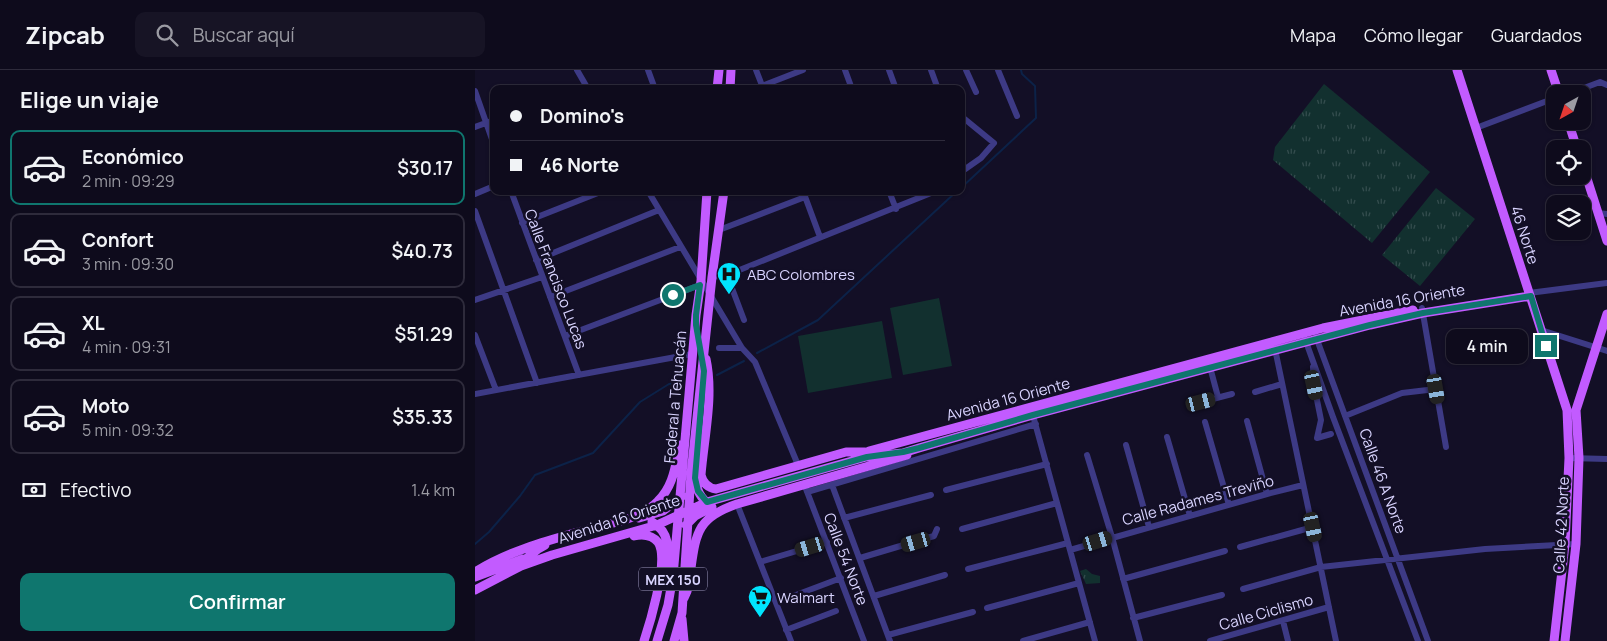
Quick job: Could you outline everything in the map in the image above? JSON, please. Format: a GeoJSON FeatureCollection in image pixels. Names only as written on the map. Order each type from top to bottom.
{"type":"FeatureCollection","features":[{"type":"Feature","properties":{"kind":"main road"},"geometry":{"type":"LineString","coordinates":[[717,85],[719,70]]}},
{"type":"Feature","properties":{"kind":"main road"},"geometry":{"type":"LineString","coordinates":[[730,85],[731,70]]}},
{"type":"Feature","properties":{"kind":"main road","name":"46 Norte"},"geometry":{"type":"LineString","coordinates":[[1457,70],[1541,330],[1571,410]]}},
{"type":"Feature","properties":{"kind":"main road"},"geometry":{"type":"LineString","coordinates":[[1551,70],[1556,85]]}},
{"type":"Feature","properties":{"kind":"main road"},"geometry":{"type":"LineString","coordinates":[[1591,185],[1603,214],[1607,240]]}},
{"type":"Feature","properties":{"kind":"main road","name":"Federal a Tehuacán"},"geometry":{"type":"LineString","coordinates":[[684,510],[680,498],[692,354],[701,283],[707,195]]}},
{"type":"Feature","properties":{"kind":"main road","name":"Federal a Tehuacán"},"geometry":{"type":"LineString","coordinates":[[684,510],[690,486],[712,277],[723,195]]}},
{"type":"Feature","properties":{"kind":"main road"},"geometry":{"type":"LineString","coordinates":[[701,264],[707,275],[712,277]]}},
{"type":"Feature","properties":{"kind":"main road","name":"Avenida 16 Oriente"},"geometry":{"type":"LineString","coordinates":[[707,502],[783,486],[865,454],[903,452],[919,448],[1304,337],[1423,311],[1530,294]]}},
{"type":"Feature","properties":{"kind":"main road"},"geometry":{"type":"LineString","coordinates":[[1571,410],[1597,348],[1607,314]]}},
{"type":"Feature","properties":{"kind":"main road"},"geometry":{"type":"LineString","coordinates":[[696,315],[697,334],[708,367],[709,388],[701,475],[705,484],[716,488],[846,452],[865,454]]}},
{"type":"Feature","properties":{"kind":"main road","name":"Avenida 16 Oriente"},"geometry":{"type":"LineString","coordinates":[[475,590],[518,568],[551,555],[653,523],[707,502],[865,454],[1033,415],[1275,350],[1304,337]]}},
{"type":"Feature","properties":{"kind":"main road"},"geometry":{"type":"LineString","coordinates":[[704,357],[703,397],[695,473],[697,489],[707,502],[733,505]]}},
{"type":"Feature","properties":{"kind":"main road","name":"Calle 42 Norte"},"geometry":{"type":"LineString","coordinates":[[1565,641],[1576,544],[1571,410]]}},
{"type":"Feature","properties":{"kind":"main road"},"geometry":{"type":"LineString","coordinates":[[475,572],[504,556],[525,548],[648,510],[662,496],[672,481],[679,446],[686,431]]}},
{"type":"Feature","properties":{"kind":"main road"},"geometry":{"type":"LineString","coordinates":[[681,603],[689,585],[695,544],[700,529],[713,514],[783,486],[806,489],[900,458],[919,448]]}},
{"type":"Feature","properties":{"kind":"main road","name":"Calle 42 Norte"},"geometry":{"type":"LineString","coordinates":[[1555,641],[1574,458]]}},
{"type":"Feature","properties":{"kind":"main road"},"geometry":{"type":"LineString","coordinates":[[518,568],[538,549],[550,543],[653,515],[668,508],[690,486]]}},
{"type":"Feature","properties":{"kind":"main road"},"geometry":{"type":"LineString","coordinates":[[676,543],[687,524],[707,502]]}},
{"type":"Feature","properties":{"kind":"main road","name":"MEX 150"},"geometry":{"type":"LineString","coordinates":[[673,641],[682,614],[681,603],[687,524],[684,510]]}},
{"type":"Feature","properties":{"kind":"main road","name":"MEX 150"},"geometry":{"type":"LineString","coordinates":[[657,641],[672,590],[676,543],[684,510]]}},
{"type":"Feature","properties":{"kind":"main road"},"geometry":{"type":"LineString","coordinates":[[649,641],[660,600],[668,551],[667,539],[653,523]]}},
{"type":"Feature","properties":{"kind":"main road","name":"Avenida 16 Oriente"},"geometry":{"type":"LineString","coordinates":[[475,577],[530,557],[653,523]]}},
{"type":"Feature","properties":{"kind":"main road"},"geometry":{"type":"LineString","coordinates":[[518,568],[533,566],[641,534],[654,538],[661,548],[661,567],[655,601],[644,641]]}},
{"type":"Feature","properties":{"kind":"main road"},"geometry":{"type":"LineString","coordinates":[[682,614],[684,641]]}},
{"type":"Feature","properties":{"kind":"street"},"geometry":{"type":"LineString","coordinates":[[577,70],[586,85]]}},
{"type":"Feature","properties":{"kind":"street"},"geometry":{"type":"LineString","coordinates":[[648,70],[654,85]]}},
{"type":"Feature","properties":{"kind":"street"},"geometry":{"type":"LineString","coordinates":[[757,70],[762,85]]}},
{"type":"Feature","properties":{"kind":"street"},"geometry":{"type":"LineString","coordinates":[[768,85],[803,70]]}},
{"type":"Feature","properties":{"kind":"street"},"geometry":{"type":"LineString","coordinates":[[845,70],[850,85]]}},
{"type":"Feature","properties":{"kind":"street"},"geometry":{"type":"LineString","coordinates":[[889,70],[895,85]]}},
{"type":"Feature","properties":{"kind":"street"},"geometry":{"type":"LineString","coordinates":[[931,70],[937,85]]}},
{"type":"Feature","properties":{"kind":"street"},"geometry":{"type":"LineString","coordinates":[[966,70],[976,92]]}},
{"type":"Feature","properties":{"kind":"street"},"geometry":{"type":"LineString","coordinates":[[998,70],[1017,116]]}},
{"type":"Feature","properties":{"kind":"street"},"geometry":{"type":"LineString","coordinates":[[1591,85],[1600,82],[1606,84]]}},
{"type":"Feature","properties":{"kind":"street"},"geometry":{"type":"LineString","coordinates":[[475,91],[490,135]]}},
{"type":"Feature","properties":{"kind":"street"},"geometry":{"type":"LineString","coordinates":[[1476,128],[1546,101]]}},
{"type":"Feature","properties":{"kind":"street"},"geometry":{"type":"LineString","coordinates":[[965,119],[994,143],[981,158],[965,169]]}},
{"type":"Feature","properties":{"kind":"street"},"geometry":{"type":"LineString","coordinates":[[475,127],[490,121]]}},
{"type":"Feature","properties":{"kind":"street"},"geometry":{"type":"LineString","coordinates":[[475,194],[490,188]]}},
{"type":"Feature","properties":{"kind":"street","name":"Calle Francisco Lucas"},"geometry":{"type":"LineString","coordinates":[[512,195],[521,223],[579,375]]}},
{"type":"Feature","properties":{"kind":"street"},"geometry":{"type":"LineString","coordinates":[[521,223],[593,195]]}},
{"type":"Feature","properties":{"kind":"street"},"geometry":{"type":"LineString","coordinates":[[650,195],[701,283],[742,348],[755,362],[798,465]]}},
{"type":"Feature","properties":{"kind":"street"},"geometry":{"type":"LineString","coordinates":[[719,230],[802,195]]}},
{"type":"Feature","properties":{"kind":"street"},"geometry":{"type":"LineString","coordinates":[[804,195],[820,237]]}},
{"type":"Feature","properties":{"kind":"street"},"geometry":{"type":"LineString","coordinates":[[891,195],[896,209]]}},
{"type":"Feature","properties":{"kind":"street"},"geometry":{"type":"LineString","coordinates":[[712,277],[727,275],[927,195]]}},
{"type":"Feature","properties":{"kind":"street"},"geometry":{"type":"LineString","coordinates":[[536,260],[659,210]]}},
{"type":"Feature","properties":{"kind":"street"},"geometry":{"type":"LineString","coordinates":[[475,211],[537,383]]}},
{"type":"Feature","properties":{"kind":"street"},"geometry":{"type":"LineString","coordinates":[[550,297],[680,247]]}},
{"type":"Feature","properties":{"kind":"street"},"geometry":{"type":"LineString","coordinates":[[727,275],[744,320]]}},
{"type":"Feature","properties":{"kind":"street"},"geometry":{"type":"LineString","coordinates":[[475,300],[542,276]]}},
{"type":"Feature","properties":{"kind":"street"},"geometry":{"type":"LineString","coordinates":[[565,336],[701,283]]}},
{"type":"Feature","properties":{"kind":"street"},"geometry":{"type":"LineString","coordinates":[[1530,294],[1607,283]]}},
{"type":"Feature","properties":{"kind":"street"},"geometry":{"type":"LineString","coordinates":[[1423,311],[1446,447]]}},
{"type":"Feature","properties":{"kind":"street"},"geometry":{"type":"LineString","coordinates":[[1541,330],[1607,351]]}},
{"type":"Feature","properties":{"kind":"street"},"geometry":{"type":"LineString","coordinates":[[475,335],[496,390]]}},
{"type":"Feature","properties":{"kind":"street","name":"Calle 46 A Norte"},"geometry":{"type":"LineString","coordinates":[[1314,335],[1428,641]]}},
{"type":"Feature","properties":{"kind":"street","name":"Calle 46 A Norte"},"geometry":{"type":"LineString","coordinates":[[1304,337],[1418,641]]}},
{"type":"Feature","properties":{"kind":"street"},"geometry":{"type":"LineString","coordinates":[[719,348],[742,348]]}},
{"type":"Feature","properties":{"kind":"street"},"geometry":{"type":"LineString","coordinates":[[1275,350],[1336,641]]}},
{"type":"Feature","properties":{"kind":"street"},"geometry":{"type":"LineString","coordinates":[[475,394],[692,354]]}},
{"type":"Feature","properties":{"kind":"street"},"geometry":{"type":"LineString","coordinates":[[1313,364],[1312,375],[1321,420],[1317,438],[1331,434]]}},
{"type":"Feature","properties":{"kind":"street"},"geometry":{"type":"LineString","coordinates":[[1210,367],[1218,398]]}},
{"type":"Feature","properties":{"kind":"street"},"geometry":{"type":"LineString","coordinates":[[1255,392],[1282,384]]}},
{"type":"Feature","properties":{"kind":"street"},"geometry":{"type":"LineString","coordinates":[[1345,416],[1402,393],[1436,389]]}},
{"type":"Feature","properties":{"kind":"street"},"geometry":{"type":"LineString","coordinates":[[1201,402],[1232,394]]}},
{"type":"Feature","properties":{"kind":"street"},"geometry":{"type":"LineString","coordinates":[[806,489],[831,485],[1033,415],[1095,641]]}},
{"type":"Feature","properties":{"kind":"street"},"geometry":{"type":"LineString","coordinates":[[1321,420],[1333,417]]}},
{"type":"Feature","properties":{"kind":"street"},"geometry":{"type":"LineString","coordinates":[[1247,421],[1267,494]]}},
{"type":"Feature","properties":{"kind":"street"},"geometry":{"type":"LineString","coordinates":[[1205,422],[1229,505]]}},
{"type":"Feature","properties":{"kind":"street"},"geometry":{"type":"LineString","coordinates":[[1167,437],[1190,516]]}},
{"type":"Feature","properties":{"kind":"street"},"geometry":{"type":"LineString","coordinates":[[1127,445],[1149,527]]}},
{"type":"Feature","properties":{"kind":"street"},"geometry":{"type":"LineString","coordinates":[[1087,455],[1112,537],[1140,641]]}},
{"type":"Feature","properties":{"kind":"street"},"geometry":{"type":"LineString","coordinates":[[1574,458],[1607,459]]}},
{"type":"Feature","properties":{"kind":"street"},"geometry":{"type":"LineString","coordinates":[[946,490],[1047,464]]}},
{"type":"Feature","properties":{"kind":"street"},"geometry":{"type":"LineString","coordinates":[[831,485],[889,638],[973,612]]}},
{"type":"Feature","properties":{"kind":"street","name":"Calle Radames Treviño"},"geometry":{"type":"LineString","coordinates":[[968,569],[1112,537],[1303,485]]}},
{"type":"Feature","properties":{"kind":"street","name":"Calle 54 Norte"},"geometry":{"type":"LineString","coordinates":[[806,489],[864,641]]}},
{"type":"Feature","properties":{"kind":"street"},"geometry":{"type":"LineString","coordinates":[[844,518],[931,495]]}},
{"type":"Feature","properties":{"kind":"street"},"geometry":{"type":"LineString","coordinates":[[962,529],[1057,503]]}},
{"type":"Feature","properties":{"kind":"street"},"geometry":{"type":"LineString","coordinates":[[733,505],[760,562],[791,641]]}},
{"type":"Feature","properties":{"kind":"street"},"geometry":{"type":"LineString","coordinates":[[1240,547],[1313,527]]}},
{"type":"Feature","properties":{"kind":"street"},"geometry":{"type":"LineString","coordinates":[[860,558],[935,536],[937,529]]}},
{"type":"Feature","properties":{"kind":"street"},"geometry":{"type":"LineString","coordinates":[[760,562],[827,542]]}},
{"type":"Feature","properties":{"kind":"street"},"geometry":{"type":"LineString","coordinates":[[1243,589],[1321,567],[1485,549],[1576,544]]}},
{"type":"Feature","properties":{"kind":"street"},"geometry":{"type":"LineString","coordinates":[[1123,579],[1225,551]]}},
{"type":"Feature","properties":{"kind":"street"},"geometry":{"type":"LineString","coordinates":[[874,596],[945,575]]}},
{"type":"Feature","properties":{"kind":"street"},"geometry":{"type":"LineString","coordinates":[[788,598],[841,578]]}},
{"type":"Feature","properties":{"kind":"street"},"geometry":{"type":"LineString","coordinates":[[987,608],[1079,583]]}},
{"type":"Feature","properties":{"kind":"street"},"geometry":{"type":"LineString","coordinates":[[1133,618],[1222,595]]}},
{"type":"Feature","properties":{"kind":"street","name":"Calle Ciclismo"},"geometry":{"type":"LineString","coordinates":[[1210,641],[1329,607]]}},
{"type":"Feature","properties":{"kind":"street"},"geometry":{"type":"LineString","coordinates":[[786,630],[836,610]]}},
{"type":"Feature","properties":{"kind":"street"},"geometry":{"type":"LineString","coordinates":[[1411,621],[1420,619]]}},
{"type":"Feature","properties":{"kind":"street"},"geometry":{"type":"LineString","coordinates":[[1283,620],[1288,641]]}},
{"type":"Feature","properties":{"kind":"street"},"geometry":{"type":"LineString","coordinates":[[1023,641],[1090,622]]}},
{"type":"Feature","properties":{"kind":"street"},"geometry":{"type":"LineString","coordinates":[[1242,632],[1244,641]]}},
{"type":"Feature","properties":{"kind":"green space"},"geometry":{"type":"Polygon","coordinates":[[[1324,84],[1430,172],[1372,243],[1273,160],[1275,147],[1324,84]]]}},
{"type":"Feature","properties":{"kind":"green space"},"geometry":{"type":"Polygon","coordinates":[[[1436,188],[1475,219],[1420,286],[1382,255],[1436,188]]]}},
{"type":"Feature","properties":{"kind":"green space"},"geometry":{"type":"Polygon","coordinates":[[[939,298],[952,366],[903,375],[890,308],[939,298]]]}},
{"type":"Feature","properties":{"kind":"green space"},"geometry":{"type":"Polygon","coordinates":[[[882,321],[892,378],[808,393],[798,336],[882,321]]]}},
{"type":"Feature","properties":{"kind":"green space"},"geometry":{"type":"Polygon","coordinates":[[[1086,569],[1092,574],[1100,576],[1100,583],[1086,584],[1080,571],[1086,569]]]}},
{"type":"Feature","properties":{"kind":"waterway"},"geometry":{"type":"LineString","coordinates":[[965,184],[1036,118],[1035,86],[1022,74],[1021,70]]}},
{"type":"Feature","properties":{"kind":"waterway"},"geometry":{"type":"LineString","coordinates":[[757,353],[818,320],[953,195]]}},
{"type":"Feature","properties":{"kind":"waterway"},"geometry":{"type":"LineString","coordinates":[[717,375],[744,361]]}},
{"type":"Feature","properties":{"kind":"waterway"},"geometry":{"type":"LineString","coordinates":[[475,544],[489,532],[520,496],[535,475],[593,453],[640,402],[669,384],[681,381]]}},
{"type":"Feature","properties":{"kind":"place","name":"ABC Colombres"},"geometry":{"type":"Point","coordinates":[729,295]}},
{"type":"Feature","properties":{"kind":"place","name":"Walmart"},"geometry":{"type":"Point","coordinates":[760,618]}},
{"type":"Feature","properties":{"kind":"route"},"geometry":{"type":"LineString","coordinates":[[673,295],[700,285],[696,325],[704,371],[695,478],[698,491],[707,502],[867,457],[919,448],[1305,341],[1423,313],[1531,296],[1546,346]]}}]}
